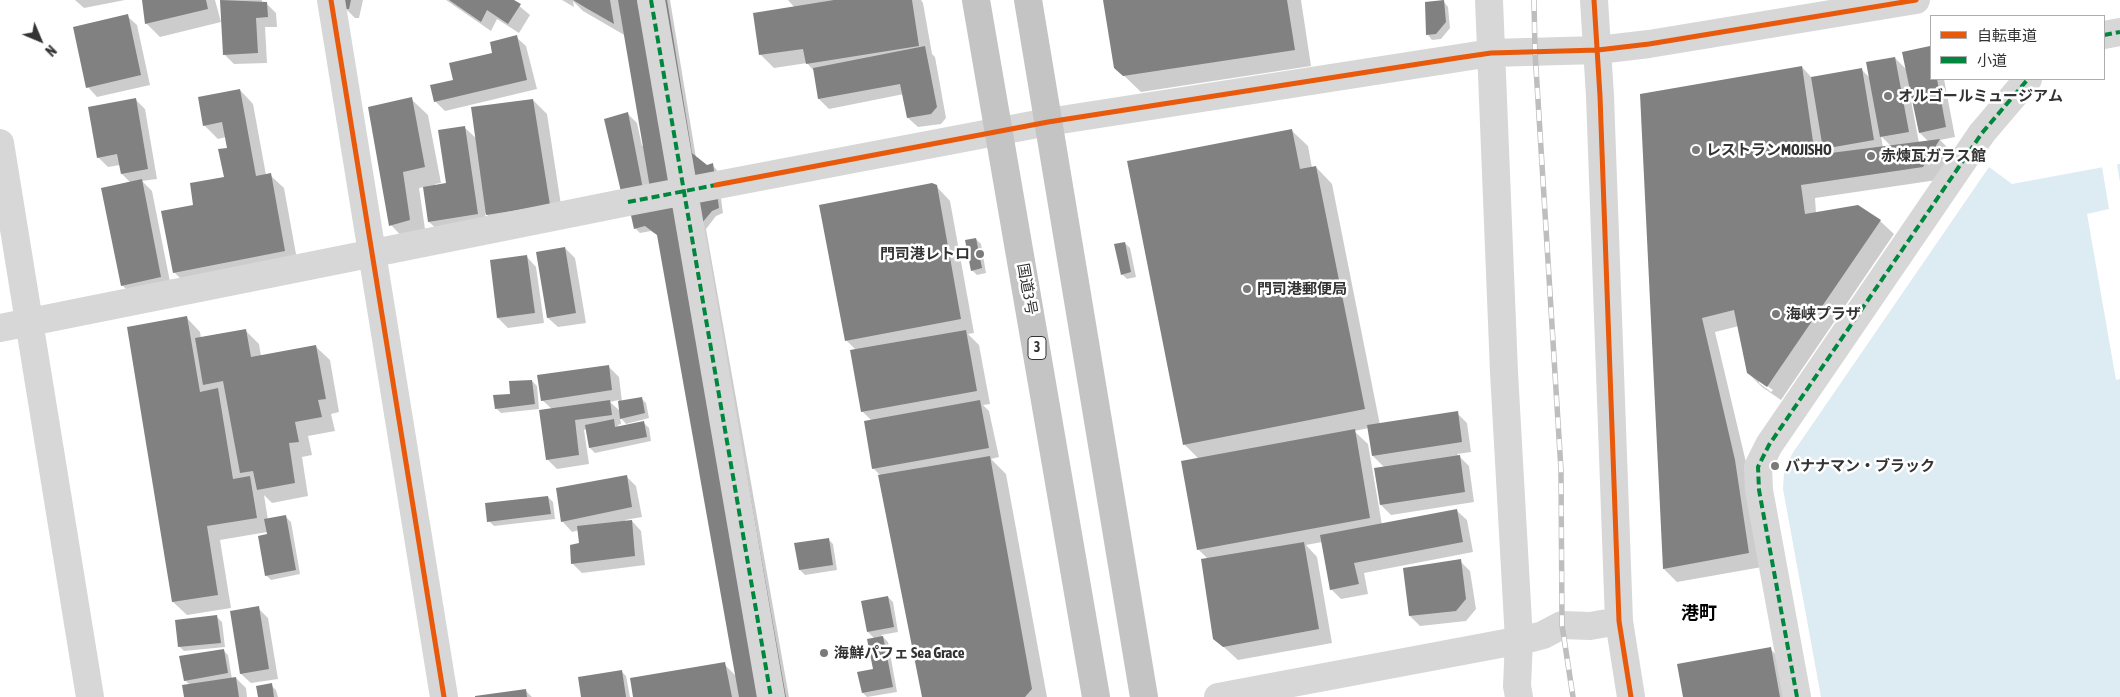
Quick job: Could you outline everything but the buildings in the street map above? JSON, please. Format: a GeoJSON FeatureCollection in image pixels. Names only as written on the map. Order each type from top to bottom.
{"type":"FeatureCollection","features":[{"type":"Feature","properties":{"kind":"highway","name":"国道3号"},"geometry":{"type":"LineString","coordinates":[[976,0],[1096,697]]}},
{"type":"Feature","properties":{"kind":"highway"},"geometry":{"type":"LineString","coordinates":[[1028,0],[1144,697]]}},
{"type":"Feature","properties":{"kind":"street"},"geometry":{"type":"LineString","coordinates":[[332,0],[444,697]]}},
{"type":"Feature","properties":{"kind":"street"},"geometry":{"type":"LineString","coordinates":[[651,0],[772,697]]}},
{"type":"Feature","properties":{"kind":"street"},"geometry":{"type":"LineString","coordinates":[[1489,0],[1504,372],[1519,640],[1517,686],[1519,697]]}},
{"type":"Feature","properties":{"kind":"street"},"geometry":{"type":"LineString","coordinates":[[1594,0],[1598,50],[1619,621],[1631,697]]}},
{"type":"Feature","properties":{"kind":"street"},"geometry":{"type":"LineString","coordinates":[[0,328],[628,202],[1000,133],[1048,122],[1491,53],[1598,50],[1649,44],[1916,0]]}},
{"type":"Feature","properties":{"kind":"street"},"geometry":{"type":"LineString","coordinates":[[2105,35],[2120,32]]}},
{"type":"Feature","properties":{"kind":"street"},"geometry":{"type":"LineString","coordinates":[[1797,697],[1759,490],[1758,467],[1770,445],[1982,133],[2027,80]]}},
{"type":"Feature","properties":{"kind":"street"},"geometry":{"type":"LineString","coordinates":[[0,143],[90,697]]}},
{"type":"Feature","properties":{"kind":"street"},"geometry":{"type":"LineString","coordinates":[[1218,697],[1519,640],[1543,635],[1562,626],[1590,626],[1619,621]]}},
{"type":"Feature","properties":{"kind":"shaded area"},"geometry":{"type":"Polygon","coordinates":[[[2120,164],[2120,697],[1821,697],[1783,489],[1784,473],[1792,454],[1989,167],[2012,184],[2120,164]]]}},
{"type":"Feature","properties":{"kind":"pier"},"geometry":{"type":"Polygon","coordinates":[[[2117,164],[2120,182],[2120,379],[2116,380],[2087,214],[2109,209],[2102,167],[2117,164]]]}},
{"type":"Feature","properties":{"kind":"railway"},"geometry":{"type":"LineString","coordinates":[[1534,0],[1535,52],[1561,470],[1562,625],[1573,697]]}},
{"type":"Feature","properties":{"kind":"marked path"},"geometry":{"type":"LineString","coordinates":[[651,0],[771,697]]}},
{"type":"Feature","properties":{"kind":"marked path"},"geometry":{"type":"LineString","coordinates":[[2105,35],[2120,32]]}},
{"type":"Feature","properties":{"kind":"marked path"},"geometry":{"type":"LineString","coordinates":[[1797,697],[1759,490],[1758,467],[1769,445],[1982,133],[2027,80]]}},
{"type":"Feature","properties":{"kind":"marked path"},"geometry":{"type":"LineString","coordinates":[[628,202],[716,185]]}},
{"type":"Feature","properties":{"kind":"cycle path"},"geometry":{"type":"LineString","coordinates":[[331,0],[444,697]]}},
{"type":"Feature","properties":{"kind":"cycle path"},"geometry":{"type":"LineString","coordinates":[[1594,0],[1600,96],[1619,621],[1631,697]]}},
{"type":"Feature","properties":{"kind":"cycle path"},"geometry":{"type":"LineString","coordinates":[[716,185],[1048,122],[1457,58],[1491,53],[1598,50],[1649,44],[1916,0]]}},
{"type":"Feature","properties":{"kind":"place","name":"オルゴールミュージアム"},"geometry":{"type":"Point","coordinates":[1888,96]}},
{"type":"Feature","properties":{"kind":"place","name":"レストランMOJISHO"},"geometry":{"type":"Point","coordinates":[1696,150]}},
{"type":"Feature","properties":{"kind":"place","name":"赤煉瓦ガラス館"},"geometry":{"type":"Point","coordinates":[1871,156]}},
{"type":"Feature","properties":{"kind":"place","name":"門司港レトロ"},"geometry":{"type":"Point","coordinates":[980,254]}},
{"type":"Feature","properties":{"kind":"place","name":"門司港郵便局"},"geometry":{"type":"Point","coordinates":[1247,289]}},
{"type":"Feature","properties":{"kind":"place","name":"海峡プラザ"},"geometry":{"type":"Point","coordinates":[1776,314]}},
{"type":"Feature","properties":{"kind":"place","name":"バナナマン・ブラック"},"geometry":{"type":"Point","coordinates":[1775,466]}},
{"type":"Feature","properties":{"kind":"place","name":"海鮮パフェ Sea Grace"},"geometry":{"type":"Point","coordinates":[824,653]}},
{"type":"Feature","properties":{"kind":"district","name":"港町"},"geometry":{"type":"Point","coordinates":[1699,613]}}]}
